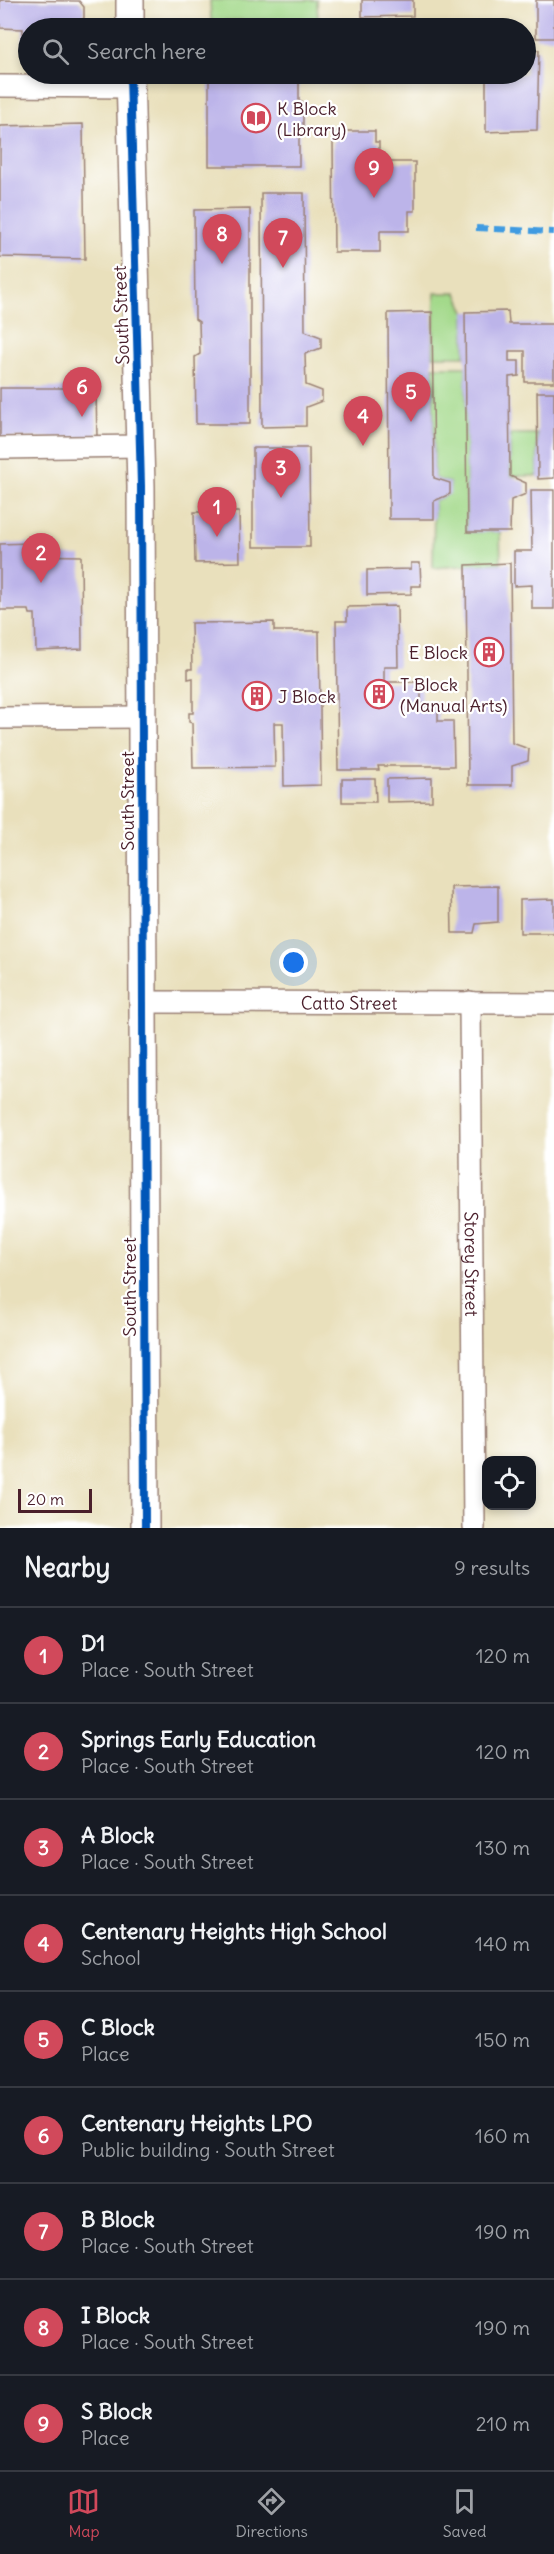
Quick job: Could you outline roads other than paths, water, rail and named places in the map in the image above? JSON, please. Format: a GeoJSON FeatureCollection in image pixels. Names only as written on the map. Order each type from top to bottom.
{"type":"FeatureCollection","features":[{"type":"Feature","properties":{"kind":"street"},"geometry":{"type":"LineString","coordinates":[[130,0],[130,18]]}},
{"type":"Feature","properties":{"kind":"street"},"geometry":{"type":"LineString","coordinates":[[0,86],[43,84]]}},
{"type":"Feature","properties":{"kind":"street","name":"South Street"},"geometry":{"type":"LineString","coordinates":[[130,84],[140,446],[145,1528]]}},
{"type":"Feature","properties":{"kind":"street"},"geometry":{"type":"LineString","coordinates":[[0,448],[140,446]]}},
{"type":"Feature","properties":{"kind":"street"},"geometry":{"type":"LineString","coordinates":[[0,718],[141,717]]}},
{"type":"Feature","properties":{"kind":"street","name":"Catto Street"},"geometry":{"type":"LineString","coordinates":[[143,1002],[554,1003]]}},
{"type":"Feature","properties":{"kind":"street","name":"Storey Street"},"geometry":{"type":"LineString","coordinates":[[470,1002],[474,1528]]}},
{"type":"Feature","properties":{"kind":"place","name":"K Block (Library)"},"geometry":{"type":"Point","coordinates":[256,118]}},
{"type":"Feature","properties":{"kind":"place","name":"S Block"},"geometry":{"type":"Point","coordinates":[374,198]}},
{"type":"Feature","properties":{"kind":"place","name":"I Block"},"geometry":{"type":"Point","coordinates":[222,264]}},
{"type":"Feature","properties":{"kind":"place","name":"B Block"},"geometry":{"type":"Point","coordinates":[283,268]}},
{"type":"Feature","properties":{"kind":"place","name":"Centenary Heights LPO"},"geometry":{"type":"Point","coordinates":[82,417]}},
{"type":"Feature","properties":{"kind":"place","name":"C Block"},"geometry":{"type":"Point","coordinates":[411,422]}},
{"type":"Feature","properties":{"kind":"place","name":"Centenary Heights High School"},"geometry":{"type":"Point","coordinates":[363,446]}},
{"type":"Feature","properties":{"kind":"place","name":"A Block"},"geometry":{"type":"Point","coordinates":[281,498]}},
{"type":"Feature","properties":{"kind":"place","name":"D1"},"geometry":{"type":"Point","coordinates":[217,537]}},
{"type":"Feature","properties":{"kind":"place","name":"Springs Early Education"},"geometry":{"type":"Point","coordinates":[41,583]}},
{"type":"Feature","properties":{"kind":"place","name":"E Block"},"geometry":{"type":"Point","coordinates":[489,652]}},
{"type":"Feature","properties":{"kind":"place","name":"T Block (Manual Arts)"},"geometry":{"type":"Point","coordinates":[379,694]}},
{"type":"Feature","properties":{"kind":"place","name":"J Block"},"geometry":{"type":"Point","coordinates":[257,696]}}]}
